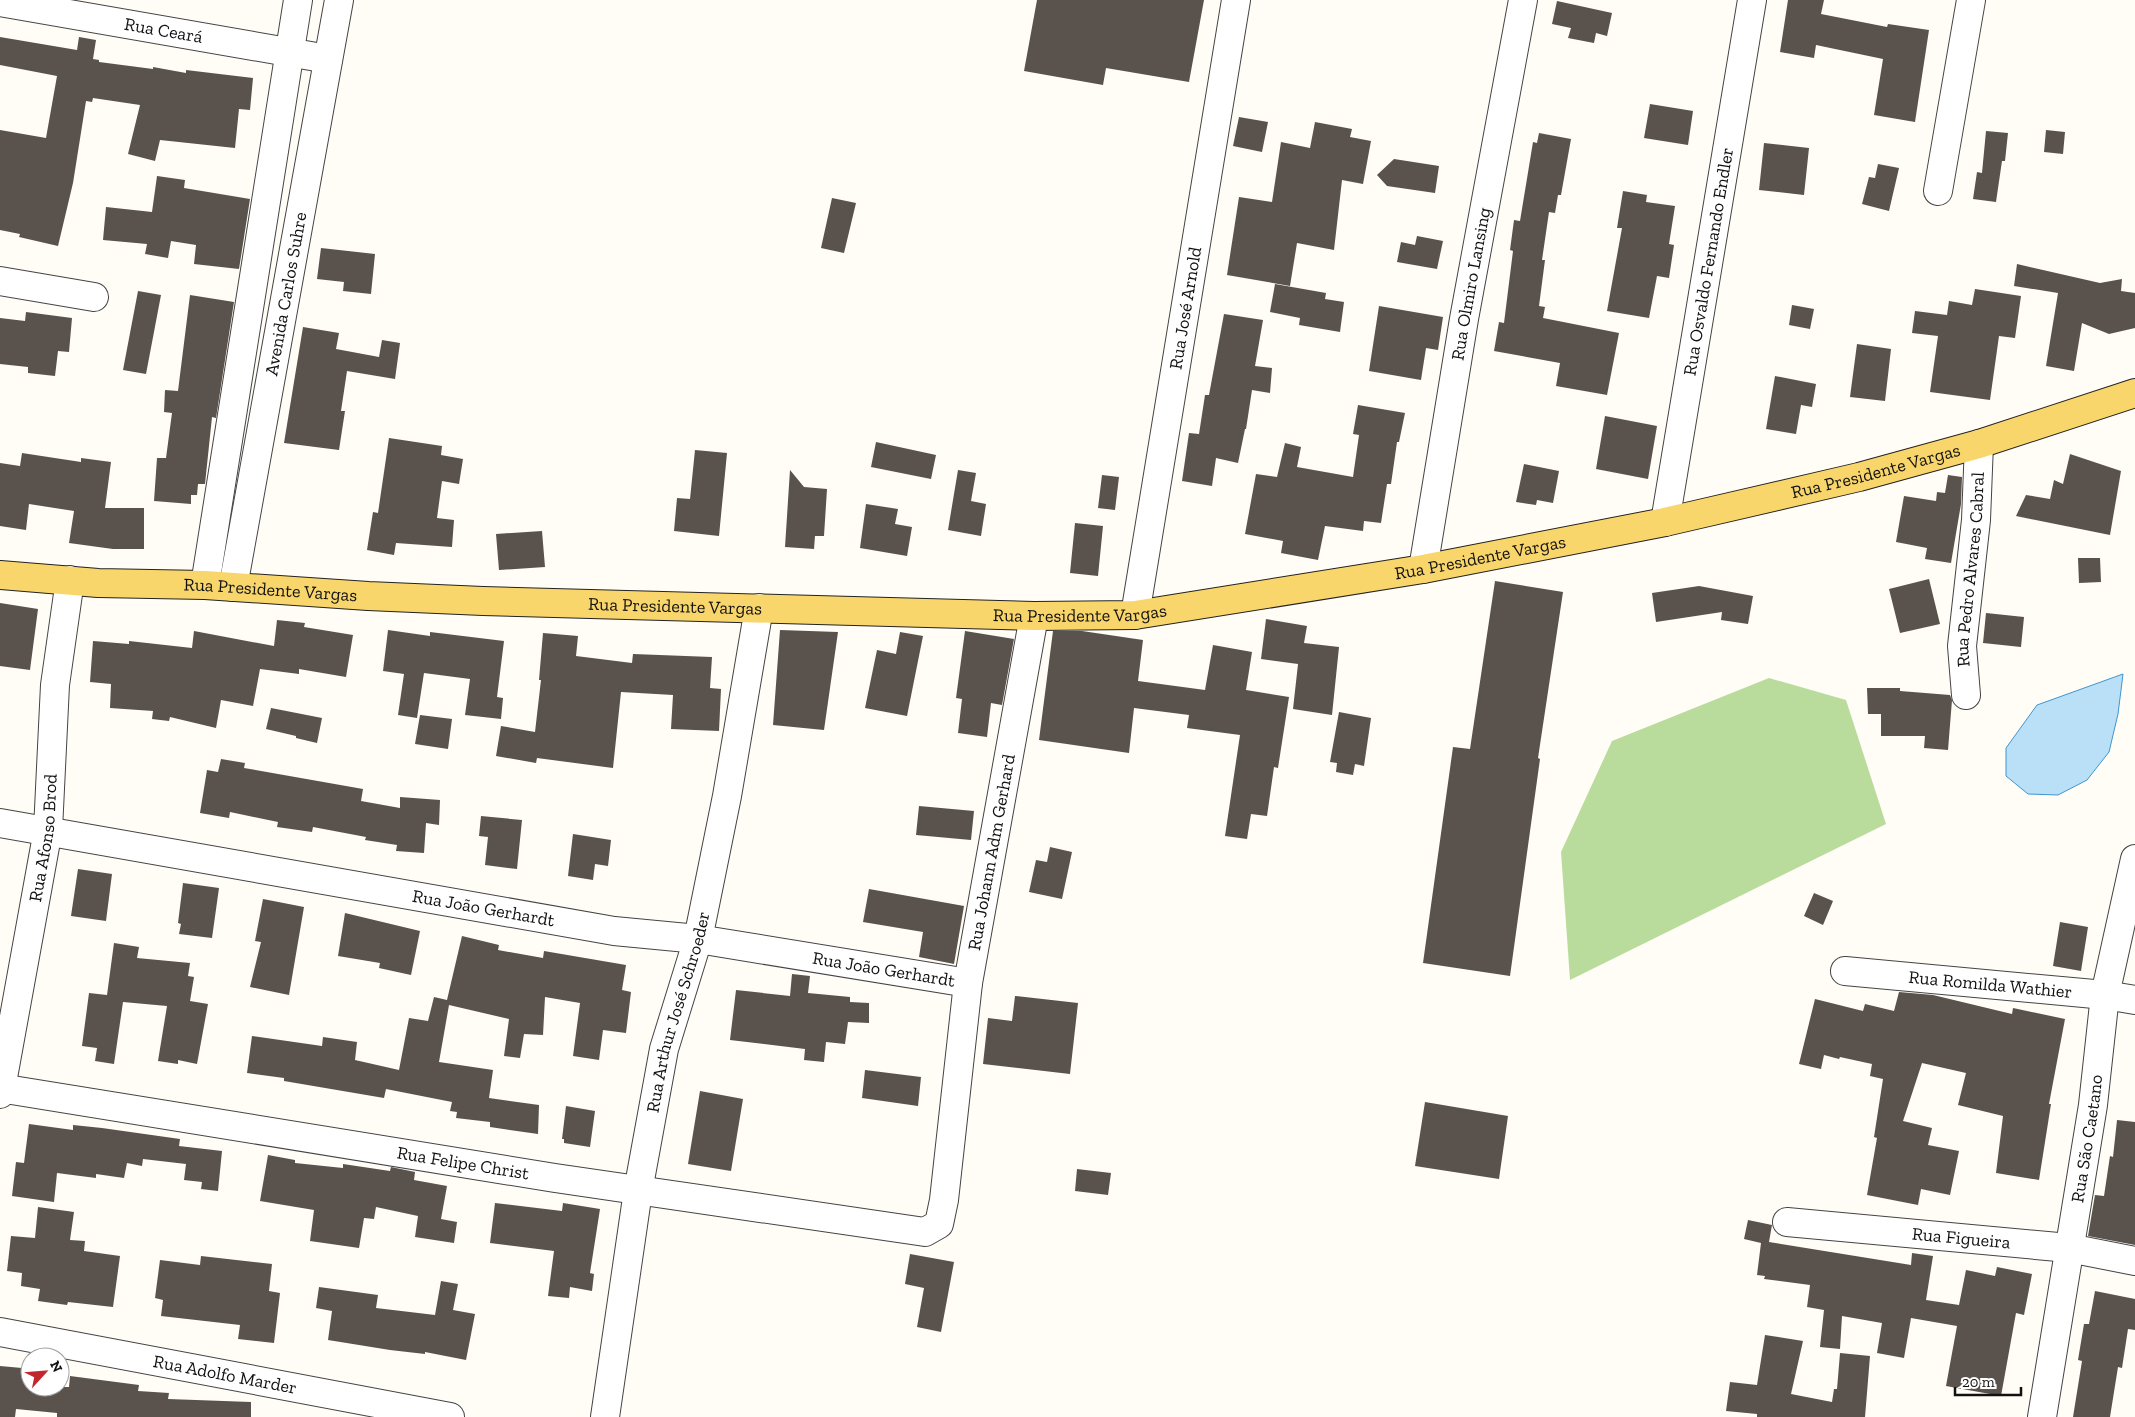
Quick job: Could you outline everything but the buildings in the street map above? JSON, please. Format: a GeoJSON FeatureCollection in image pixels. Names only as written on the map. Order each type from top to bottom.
{"type":"FeatureCollection","features":[{"type":"Feature","properties":{"kind":"main road","name":"Rua Presidente Vargas"},"geometry":{"type":"LineString","coordinates":[[0,575],[98,583],[205,585],[464,600],[1034,616],[1135,615],[1423,569],[1664,522],[1859,477],[1979,444],[2135,393]]}},
{"type":"Feature","properties":{"kind":"street","name":"Avenida Carlos Suhre"},"geometry":{"type":"LineString","coordinates":[[205,585],[298,0]]}},
{"type":"Feature","properties":{"kind":"street","name":"Avenida Carlos Suhre"},"geometry":{"type":"LineString","coordinates":[[233,587],[339,0]]}},
{"type":"Feature","properties":{"kind":"street","name":"Rua José Arnold"},"geometry":{"type":"LineString","coordinates":[[1135,615],[1236,0]]}},
{"type":"Feature","properties":{"kind":"street","name":"Rua Olmiro Lansing"},"geometry":{"type":"LineString","coordinates":[[1423,569],[1464,319],[1523,0]]}},
{"type":"Feature","properties":{"kind":"street","name":"Rua Osvaldo Fernando Endler"},"geometry":{"type":"LineString","coordinates":[[1664,522],[1752,0]]}},
{"type":"Feature","properties":{"kind":"street"},"geometry":{"type":"LineString","coordinates":[[1938,191],[1971,0]]}},
{"type":"Feature","properties":{"kind":"street","name":"Rua Ceará"},"geometry":{"type":"LineString","coordinates":[[0,2],[328,59]]}},
{"type":"Feature","properties":{"kind":"street"},"geometry":{"type":"LineString","coordinates":[[0,281],[94,297]]}},
{"type":"Feature","properties":{"kind":"street","name":"Rua Pedro Alvares Cabral"},"geometry":{"type":"LineString","coordinates":[[1966,695],[1962,646],[1976,520],[1979,444]]}},
{"type":"Feature","properties":{"kind":"street","name":"Rua Afonso Brod"},"geometry":{"type":"LineString","coordinates":[[0,1090],[48,830],[55,685],[70,580]]}},
{"type":"Feature","properties":{"kind":"street","name":"Rua Arthur José Schroeder"},"geometry":{"type":"LineString","coordinates":[[605,1417],[638,1191],[664,1049],[698,939],[727,796],[759,608]]}},
{"type":"Feature","properties":{"kind":"street","name":"Rua Johann Adm Gerhard"},"geometry":{"type":"LineString","coordinates":[[925,1232],[939,1224],[944,1200],[968,983],[1034,616]]}},
{"type":"Feature","properties":{"kind":"street","name":"Rua João Gerhardt"},"geometry":{"type":"LineString","coordinates":[[0,823],[604,930],[698,939],[968,983]]}},
{"type":"Feature","properties":{"kind":"street","name":"Rua São Caetano"},"geometry":{"type":"LineString","coordinates":[[2042,1417],[2092,1105],[2105,995],[2135,859]]}},
{"type":"Feature","properties":{"kind":"street","name":"Rua Romilda Wathier"},"geometry":{"type":"LineString","coordinates":[[1845,971],[2105,995],[2135,1000]]}},
{"type":"Feature","properties":{"kind":"street","name":"Rua Felipe Christ"},"geometry":{"type":"LineString","coordinates":[[0,1090],[638,1191],[925,1232]]}},
{"type":"Feature","properties":{"kind":"street","name":"Rua Figueira"},"geometry":{"type":"LineString","coordinates":[[1788,1222],[2069,1248],[2135,1261]]}},
{"type":"Feature","properties":{"kind":"street","name":"Rua Adolfo Marder"},"geometry":{"type":"LineString","coordinates":[[0,1332],[450,1417]]}},
{"type":"Feature","properties":{"kind":"green space"},"geometry":{"type":"Polygon","coordinates":[[[1769,678],[1846,700],[1886,824],[1570,980],[1561,852],[1612,741],[1769,678]]]}},
{"type":"Feature","properties":{"kind":"water"},"geometry":{"type":"Polygon","coordinates":[[[2123,674],[2118,714],[2109,752],[2087,780],[2058,795],[2028,794],[2006,776],[2006,748],[2037,705],[2123,674]]]}}]}
